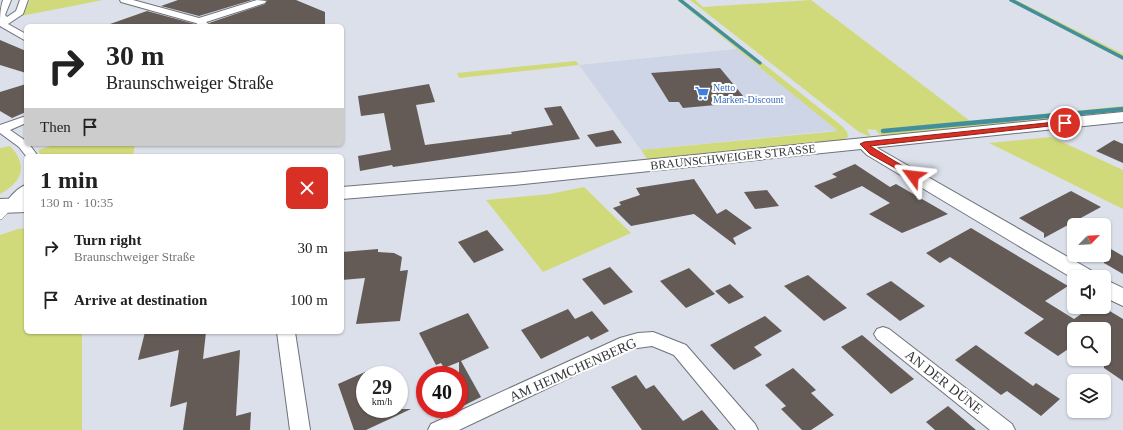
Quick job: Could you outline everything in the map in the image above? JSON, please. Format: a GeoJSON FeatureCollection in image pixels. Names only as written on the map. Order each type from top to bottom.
{"type":"FeatureCollection","features":[{"type":"Feature","properties":{"kind":"main road","name":"BRAUNSCHWEIGER STRASSE"},"geometry":{"type":"LineString","coordinates":[[344,193],[514,179],[1123,117]]}},
{"type":"Feature","properties":{"kind":"street"},"geometry":{"type":"LineString","coordinates":[[6,21],[1,15],[7,0]]}},
{"type":"Feature","properties":{"kind":"street"},"geometry":{"type":"LineString","coordinates":[[24,0],[20,12],[3,24],[24,37]]}},
{"type":"Feature","properties":{"kind":"street"},"geometry":{"type":"LineString","coordinates":[[124,0],[199,21],[204,24]]}},
{"type":"Feature","properties":{"kind":"street"},"geometry":{"type":"LineString","coordinates":[[199,21],[262,1]]}},
{"type":"Feature","properties":{"kind":"street"},"geometry":{"type":"LineString","coordinates":[[1,128],[24,120]]}},
{"type":"Feature","properties":{"kind":"street"},"geometry":{"type":"LineString","coordinates":[[1,128],[24,145]]}},
{"type":"Feature","properties":{"kind":"street"},"geometry":{"type":"LineString","coordinates":[[864,144],[873,152],[1075,270]]}},
{"type":"Feature","properties":{"kind":"street"},"geometry":{"type":"LineString","coordinates":[[9,208],[24,191]]}},
{"type":"Feature","properties":{"kind":"street"},"geometry":{"type":"LineString","coordinates":[[1111,291],[1123,298]]}},
{"type":"Feature","properties":{"kind":"street"},"geometry":{"type":"LineString","coordinates":[[286,334],[300,430]]}},
{"type":"Feature","properties":{"kind":"street","name":"AN DER DÜNE"},"geometry":{"type":"LineString","coordinates":[[883,334],[1005,430]]}},
{"type":"Feature","properties":{"kind":"street","name":"AM HEIMCHENBERG"},"geometry":{"type":"LineString","coordinates":[[438,430],[626,343],[638,340],[653,339],[680,350],[748,430]]}},
{"type":"Feature","properties":{"kind":"shaded area"},"geometry":{"type":"Polygon","coordinates":[[[737,49],[839,131],[641,150],[579,65],[737,49]]]}},
{"type":"Feature","properties":{"kind":"green space"},"geometry":{"type":"Polygon","coordinates":[[[30,0],[103,0],[21,16],[30,0]]]}},
{"type":"Feature","properties":{"kind":"green space"},"geometry":{"type":"Polygon","coordinates":[[[677,0],[683,0],[842,126],[847,132],[848,137],[841,141],[648,160],[641,150],[838,131],[677,0]]]}},
{"type":"Feature","properties":{"kind":"green space"},"geometry":{"type":"Polygon","coordinates":[[[690,0],[695,0],[703,7],[811,0],[970,121],[1123,106],[1123,112],[885,137],[879,134],[876,130],[867,129],[871,137],[859,132],[690,0]]]}},
{"type":"Feature","properties":{"kind":"green space"},"geometry":{"type":"Polygon","coordinates":[[[1008,0],[1016,0],[1123,54],[1123,60],[1008,0]]]}},
{"type":"Feature","properties":{"kind":"green space"},"geometry":{"type":"Polygon","coordinates":[[[576,61],[579,65],[459,78],[457,73],[576,61]]]}},
{"type":"Feature","properties":{"kind":"green space"},"geometry":{"type":"Polygon","coordinates":[[[1051,137],[1123,170],[1123,209],[989,143],[1051,137]]]}},
{"type":"Feature","properties":{"kind":"green space"},"geometry":{"type":"Polygon","coordinates":[[[10,146],[20,160],[20,173],[14,184],[0,194],[0,148],[10,146]]]}},
{"type":"Feature","properties":{"kind":"green space"},"geometry":{"type":"Polygon","coordinates":[[[51,146],[135,146],[133,154],[40,154],[38,150],[51,146]]]}},
{"type":"Feature","properties":{"kind":"green space"},"geometry":{"type":"Polygon","coordinates":[[[584,187],[631,233],[543,272],[486,200],[550,194],[584,187]]]}},
{"type":"Feature","properties":{"kind":"green space"},"geometry":{"type":"Polygon","coordinates":[[[24,228],[24,334],[82,334],[82,430],[0,430],[0,235],[24,228]]]}},
{"type":"Feature","properties":{"kind":"building"},"geometry":{"type":"Polygon","coordinates":[[[178,0],[252,0],[199,16],[161,6],[178,0]]]}},
{"type":"Feature","properties":{"kind":"building"},"geometry":{"type":"Polygon","coordinates":[[[267,0],[296,0],[325,12],[325,24],[209,23],[265,4],[267,0]]]}},
{"type":"Feature","properties":{"kind":"building"},"geometry":{"type":"Polygon","coordinates":[[[147,11],[195,24],[110,24],[147,11]]]}},
{"type":"Feature","properties":{"kind":"building"},"geometry":{"type":"Polygon","coordinates":[[[0,40],[24,50],[24,72],[0,65],[0,40]]]}},
{"type":"Feature","properties":{"kind":"building","name":"Netto Marken-Discount"},"geometry":{"type":"Polygon","coordinates":[[[720,68],[748,102],[683,108],[679,102],[669,102],[651,73],[720,68]]]}},
{"type":"Feature","properties":{"kind":"building"},"geometry":{"type":"Polygon","coordinates":[[[429,84],[435,102],[416,105],[425,145],[512,134],[511,132],[553,125],[544,108],[561,106],[580,139],[393,167],[392,165],[360,171],[358,156],[391,150],[384,113],[361,116],[358,96],[429,84]]]}},
{"type":"Feature","properties":{"kind":"building"},"geometry":{"type":"Polygon","coordinates":[[[24,85],[24,113],[12,118],[0,111],[0,92],[24,85]]]}},
{"type":"Feature","properties":{"kind":"building"},"geometry":{"type":"Polygon","coordinates":[[[613,130],[622,143],[596,147],[587,135],[613,130]]]}},
{"type":"Feature","properties":{"kind":"building"},"geometry":{"type":"Polygon","coordinates":[[[1114,140],[1123,144],[1123,163],[1096,151],[1114,140]]]}},
{"type":"Feature","properties":{"kind":"building"},"geometry":{"type":"Polygon","coordinates":[[[855,164],[890,187],[896,184],[948,214],[902,233],[869,214],[890,203],[862,186],[831,199],[814,186],[837,177],[832,174],[855,164]]]}},
{"type":"Feature","properties":{"kind":"building"},"geometry":{"type":"Polygon","coordinates":[[[694,179],[717,214],[726,209],[752,228],[733,238],[736,244],[735,245],[694,214],[631,226],[613,208],[621,205],[619,202],[640,195],[636,188],[694,179]]]}},
{"type":"Feature","properties":{"kind":"building"},"geometry":{"type":"Polygon","coordinates":[[[767,190],[779,206],[755,209],[744,192],[767,190]]]}},
{"type":"Feature","properties":{"kind":"building"},"geometry":{"type":"Polygon","coordinates":[[[1071,191],[1101,207],[1081,218],[1067,218],[1067,225],[1044,238],[1044,233],[1019,218],[1071,191]]]}},
{"type":"Feature","properties":{"kind":"building"},"geometry":{"type":"Polygon","coordinates":[[[971,228],[1067,285],[1045,301],[1074,319],[1081,314],[1111,314],[1111,312],[1123,319],[1123,381],[1104,368],[1104,366],[1111,366],[1111,322],[1067,322],[1067,350],[1058,356],[1024,333],[1044,319],[950,257],[940,263],[926,253],[971,228]]]}},
{"type":"Feature","properties":{"kind":"building"},"geometry":{"type":"Polygon","coordinates":[[[487,230],[504,250],[474,263],[458,242],[487,230]]]}},
{"type":"Feature","properties":{"kind":"building"},"geometry":{"type":"Polygon","coordinates":[[[378,249],[378,252],[394,253],[402,257],[400,271],[408,270],[400,321],[356,324],[365,278],[344,280],[344,252],[378,249]]]}},
{"type":"Feature","properties":{"kind":"building"},"geometry":{"type":"Polygon","coordinates":[[[1111,249],[1123,256],[1123,274],[1104,263],[1111,262],[1111,249]]]}},
{"type":"Feature","properties":{"kind":"building"},"geometry":{"type":"Polygon","coordinates":[[[610,267],[633,292],[604,305],[582,279],[610,267]]]}},
{"type":"Feature","properties":{"kind":"building"},"geometry":{"type":"Polygon","coordinates":[[[689,268],[715,294],[686,308],[660,281],[689,268]]]}},
{"type":"Feature","properties":{"kind":"building"},"geometry":{"type":"Polygon","coordinates":[[[808,275],[847,308],[824,321],[784,286],[808,275]]]}},
{"type":"Feature","properties":{"kind":"building"},"geometry":{"type":"Polygon","coordinates":[[[891,281],[925,306],[900,321],[866,294],[891,281]]]}},
{"type":"Feature","properties":{"kind":"building"},"geometry":{"type":"Polygon","coordinates":[[[730,284],[744,297],[729,304],[715,291],[730,284]]]}},
{"type":"Feature","properties":{"kind":"building"},"geometry":{"type":"Polygon","coordinates":[[[568,309],[575,319],[592,311],[609,331],[591,340],[588,336],[541,359],[521,330],[568,309]]]}},
{"type":"Feature","properties":{"kind":"building"},"geometry":{"type":"Polygon","coordinates":[[[468,313],[489,348],[461,361],[464,366],[459,366],[459,362],[449,366],[443,366],[441,363],[436,365],[419,333],[468,313]]]}},
{"type":"Feature","properties":{"kind":"building"},"geometry":{"type":"Polygon","coordinates":[[[765,316],[782,331],[754,347],[762,355],[734,370],[710,345],[765,316]]]}},
{"type":"Feature","properties":{"kind":"building"},"geometry":{"type":"Polygon","coordinates":[[[144,334],[206,334],[203,359],[240,350],[236,416],[251,412],[250,430],[183,430],[187,402],[170,407],[179,350],[138,360],[144,334]]]}},
{"type":"Feature","properties":{"kind":"building"},"geometry":{"type":"Polygon","coordinates":[[[862,335],[914,379],[891,394],[841,347],[862,335]]]}},
{"type":"Feature","properties":{"kind":"building"},"geometry":{"type":"Polygon","coordinates":[[[976,345],[1033,386],[1036,383],[1060,399],[1041,416],[1007,391],[1001,395],[955,360],[976,345]]]}},
{"type":"Feature","properties":{"kind":"building"},"geometry":{"type":"Polygon","coordinates":[[[793,368],[816,390],[811,393],[834,415],[811,430],[802,430],[781,409],[786,406],[765,385],[793,368]]]}},
{"type":"Feature","properties":{"kind":"building"},"geometry":{"type":"Polygon","coordinates":[[[468,374],[481,397],[468,404],[468,374]]]}},
{"type":"Feature","properties":{"kind":"building"},"geometry":{"type":"Polygon","coordinates":[[[636,375],[646,389],[654,385],[683,421],[702,410],[719,430],[642,430],[611,387],[636,375]]]}},
{"type":"Feature","properties":{"kind":"building"},"geometry":{"type":"Polygon","coordinates":[[[356,376],[356,418],[392,418],[366,430],[354,430],[338,384],[356,376]]]}},
{"type":"Feature","properties":{"kind":"building"},"geometry":{"type":"Polygon","coordinates":[[[948,406],[976,430],[935,430],[926,422],[948,406]]]}},
{"type":"Feature","properties":{"kind":"waterway"},"geometry":{"type":"LineString","coordinates":[[680,0],[760,63]]}},
{"type":"Feature","properties":{"kind":"waterway"},"geometry":{"type":"LineString","coordinates":[[1011,0],[1123,58]]}},
{"type":"Feature","properties":{"kind":"waterway"},"geometry":{"type":"LineString","coordinates":[[883,131],[1123,109]]}},
{"type":"Feature","properties":{"kind":"place","name":"Netto Marken-Discount"},"geometry":{"type":"Point","coordinates":[702,93]}},
{"type":"Feature","properties":{"kind":"route"},"geometry":{"type":"LineString","coordinates":[[913,176],[873,152],[864,144],[1065,123]]}}]}
